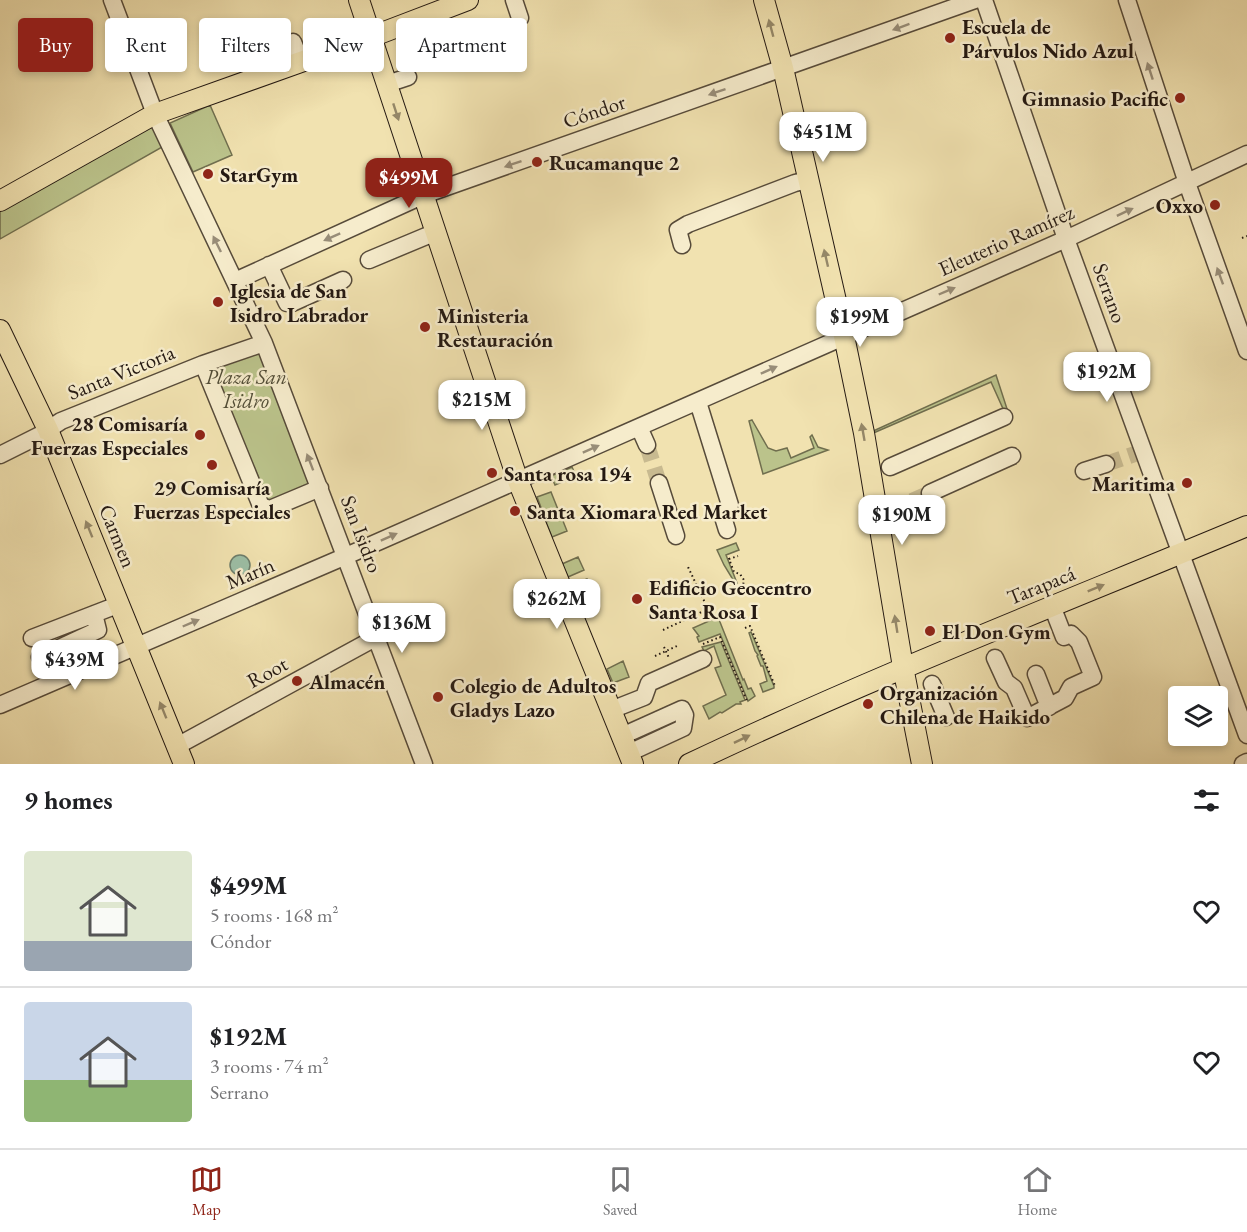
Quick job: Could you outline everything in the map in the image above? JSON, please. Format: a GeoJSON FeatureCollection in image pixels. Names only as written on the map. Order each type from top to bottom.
{"type":"FeatureCollection","features":[{"type":"Feature","properties":{"kind":"main road"},"geometry":{"type":"LineString","coordinates":[[359,0],[365,18]]}},
{"type":"Feature","properties":{"kind":"main road"},"geometry":{"type":"LineString","coordinates":[[384,32],[468,0]]}},
{"type":"Feature","properties":{"kind":"main road"},"geometry":{"type":"LineString","coordinates":[[764,0],[783,69],[844,336],[880,471],[903,667],[922,764]]}},
{"type":"Feature","properties":{"kind":"main road"},"geometry":{"type":"LineString","coordinates":[[0,201],[155,114],[301,62]]}},
{"type":"Feature","properties":{"kind":"main road"},"geometry":{"type":"LineString","coordinates":[[383,72],[518,480],[628,751]]}},
{"type":"Feature","properties":{"kind":"main road","name":"Carmen"},"geometry":{"type":"LineString","coordinates":[[0,330],[48,430],[181,755]]}},
{"type":"Feature","properties":{"kind":"main road","name":"Tarapacá"},"geometry":{"type":"LineString","coordinates":[[689,764],[903,667],[1247,526]]}},
{"type":"Feature","properties":{"kind":"street"},"geometry":{"type":"LineString","coordinates":[[514,0],[520,18]]}},
{"type":"Feature","properties":{"kind":"street","name":"Cóndor"},"geometry":{"type":"LineString","coordinates":[[235,281],[424,195],[975,0]]}},
{"type":"Feature","properties":{"kind":"street","name":"Serrano"},"geometry":{"type":"LineString","coordinates":[[984,0],[1139,452],[1181,554],[1247,735]]}},
{"type":"Feature","properties":{"kind":"street"},"geometry":{"type":"LineString","coordinates":[[1127,0],[1186,183],[1247,351]]}},
{"type":"Feature","properties":{"kind":"street","name":"San Isidro"},"geometry":{"type":"LineString","coordinates":[[116,2],[155,114],[264,343],[424,764]]}},
{"type":"Feature","properties":{"kind":"street"},"geometry":{"type":"LineString","coordinates":[[293,42],[301,62]]}},
{"type":"Feature","properties":{"kind":"street"},"geometry":{"type":"LineString","coordinates":[[387,84],[408,77]]}},
{"type":"Feature","properties":{"kind":"street","name":"Eleuterio Ramírez"},"geometry":{"type":"LineString","coordinates":[[518,480],[1066,240],[1247,154]]}},
{"type":"Feature","properties":{"kind":"street"},"geometry":{"type":"LineString","coordinates":[[682,245],[678,230],[688,224],[808,180]]}},
{"type":"Feature","properties":{"kind":"street"},"geometry":{"type":"LineString","coordinates":[[369,260],[436,232]]}},
{"type":"Feature","properties":{"kind":"street"},"geometry":{"type":"LineString","coordinates":[[269,265],[287,303],[292,303],[343,280]]}},
{"type":"Feature","properties":{"kind":"street","name":"Santa Victoria"},"geometry":{"type":"LineString","coordinates":[[0,454],[61,421],[203,364],[264,343]]}},
{"type":"Feature","properties":{"kind":"street","name":"San Isidro"},"geometry":{"type":"LineString","coordinates":[[203,364],[261,507],[270,509],[320,488]]}},
{"type":"Feature","properties":{"kind":"street"},"geometry":{"type":"LineString","coordinates":[[698,402],[730,505],[723,517],[727,530]]}},
{"type":"Feature","properties":{"kind":"street"},"geometry":{"type":"LineString","coordinates":[[880,471],[1004,417]]}},
{"type":"Feature","properties":{"kind":"street"},"geometry":{"type":"LineString","coordinates":[[639,427],[647,445]]}},
{"type":"Feature","properties":{"kind":"street"},"geometry":{"type":"LineString","coordinates":[[930,493],[1012,456]]}},
{"type":"Feature","properties":{"kind":"street"},"geometry":{"type":"LineString","coordinates":[[1084,471],[1106,464]]}},
{"type":"Feature","properties":{"kind":"street","name":"Marín"},"geometry":{"type":"LineString","coordinates":[[0,705],[518,480]]}},
{"type":"Feature","properties":{"kind":"street"},"geometry":{"type":"LineString","coordinates":[[659,483],[676,536]]}},
{"type":"Feature","properties":{"kind":"street"},"geometry":{"type":"LineString","coordinates":[[32,638],[120,604]]}},
{"type":"Feature","properties":{"kind":"street"},"geometry":{"type":"LineString","coordinates":[[995,658],[1006,682],[1014,688],[1027,718],[1065,699],[1071,687],[1093,677],[1078,642],[1068,635],[1055,605]]}},
{"type":"Feature","properties":{"kind":"street"},"geometry":{"type":"LineString","coordinates":[[40,657],[98,630],[94,614]]}},
{"type":"Feature","properties":{"kind":"street","name":"Root"},"geometry":{"type":"LineString","coordinates":[[181,755],[377,637]]}},
{"type":"Feature","properties":{"kind":"street"},"geometry":{"type":"LineString","coordinates":[[611,710],[644,697],[649,683],[703,652]]}},
{"type":"Feature","properties":{"kind":"street"},"geometry":{"type":"LineString","coordinates":[[1036,674],[1049,707]]}},
{"type":"Feature","properties":{"kind":"street"},"geometry":{"type":"LineString","coordinates":[[932,684],[946,717]]}},
{"type":"Feature","properties":{"kind":"path"},"geometry":{"type":"LineString","coordinates":[[1242,238],[1247,236]]}},
{"type":"Feature","properties":{"kind":"path"},"geometry":{"type":"LineString","coordinates":[[736,589],[743,585],[744,580],[740,574],[734,572],[729,559],[738,556]]}},
{"type":"Feature","properties":{"kind":"path"},"geometry":{"type":"LineString","coordinates":[[663,630],[708,609],[688,567]]}},
{"type":"Feature","properties":{"kind":"path"},"geometry":{"type":"LineString","coordinates":[[745,628],[750,626],[775,686]]}},
{"type":"Feature","properties":{"kind":"path"},"geometry":{"type":"LineString","coordinates":[[703,652],[720,637],[747,701]]}},
{"type":"Feature","properties":{"kind":"path"},"geometry":{"type":"LineString","coordinates":[[655,656],[677,646]]}},
{"type":"Feature","properties":{"kind":"path"},"geometry":{"type":"LineString","coordinates":[[664,647],[671,661],[665,664]]}},
{"type":"Feature","properties":{"kind":"green space"},"geometry":{"type":"Polygon","coordinates":[[[210,105],[232,155],[193,172],[170,123],[210,105]]]}},
{"type":"Feature","properties":{"kind":"green space"},"geometry":{"type":"Polygon","coordinates":[[[152,124],[164,146],[0,239],[0,211],[152,124]]]}},
{"type":"Feature","properties":{"kind":"green space","name":"Plaza San Isidro"},"geometry":{"type":"Polygon","coordinates":[[[259,351],[314,487],[268,506],[210,370],[259,351]]]}},
{"type":"Feature","properties":{"kind":"green space"},"geometry":{"type":"Polygon","coordinates":[[[996,375],[1011,421],[1009,422],[991,382],[871,434],[871,432],[996,375]]]}},
{"type":"Feature","properties":{"kind":"green space"},"geometry":{"type":"Polygon","coordinates":[[[752,420],[768,448],[776,451],[787,448],[791,458],[814,448],[810,437],[812,435],[818,447],[828,450],[763,474],[749,421],[752,420]]]}},
{"type":"Feature","properties":{"kind":"green space"},"geometry":{"type":"Polygon","coordinates":[[[572,467],[576,476],[555,485],[551,476],[572,467]]]}},
{"type":"Feature","properties":{"kind":"green space"},"geometry":{"type":"Polygon","coordinates":[[[551,492],[559,512],[545,518],[537,497],[551,492]]]}},
{"type":"Feature","properties":{"kind":"green space"},"geometry":{"type":"Polygon","coordinates":[[[561,516],[567,531],[552,537],[546,522],[561,516]]]}},
{"type":"Feature","properties":{"kind":"green space"},"geometry":{"type":"Polygon","coordinates":[[[736,543],[739,550],[726,555],[737,583],[735,583],[717,550],[736,543]]]}},
{"type":"Feature","properties":{"kind":"green space"},"geometry":{"type":"Polygon","coordinates":[[[578,557],[584,570],[568,577],[562,564],[578,557]]]}},
{"type":"Feature","properties":{"kind":"green space"},"geometry":{"type":"Polygon","coordinates":[[[587,579],[599,606],[583,613],[571,585],[587,579]]]}},
{"type":"Feature","properties":{"kind":"green space"},"geometry":{"type":"Polygon","coordinates":[[[718,617],[743,680],[755,696],[748,701],[720,634],[699,642],[697,637],[699,636],[693,628],[718,617]]]}},
{"type":"Feature","properties":{"kind":"green space"},"geometry":{"type":"Polygon","coordinates":[[[751,632],[774,686],[763,692],[760,684],[767,681],[749,633],[751,632]]]}},
{"type":"Feature","properties":{"kind":"green space"},"geometry":{"type":"Polygon","coordinates":[[[721,642],[745,700],[709,719],[703,706],[726,695],[715,668],[721,666],[714,646],[704,651],[702,647],[721,642]]]}},
{"type":"Feature","properties":{"kind":"green space"},"geometry":{"type":"Polygon","coordinates":[[[623,661],[629,677],[613,683],[607,669],[623,661]]]}},
{"type":"Feature","properties":{"kind":"shaded area"},"geometry":{"type":"Polygon","coordinates":[[[240,555],[247,558],[250,565],[247,572],[240,575],[233,572],[230,565],[233,558],[240,555]]]}},
{"type":"Feature","properties":{"kind":"tunnel"},"geometry":{"type":"LineString","coordinates":[[647,445],[659,483]]}},
{"type":"Feature","properties":{"kind":"tunnel"},"geometry":{"type":"LineString","coordinates":[[1106,464],[1135,454]]}},
{"type":"Feature","properties":{"kind":"tunnel"},"geometry":{"type":"LineString","coordinates":[[890,511],[930,493]]}},
{"type":"Feature","properties":{"kind":"place","name":"Escuela de Párvulos Nido Azul"},"geometry":{"type":"Point","coordinates":[950,38]}},
{"type":"Feature","properties":{"kind":"place","name":"Gimnasio Pacific"},"geometry":{"type":"Point","coordinates":[1180,98]}},
{"type":"Feature","properties":{"kind":"place","name":"Rucamanque 2"},"geometry":{"type":"Point","coordinates":[537,162]}},
{"type":"Feature","properties":{"kind":"place","name":"StarGym"},"geometry":{"type":"Point","coordinates":[208,174]}},
{"type":"Feature","properties":{"kind":"place","name":"Oxxo"},"geometry":{"type":"Point","coordinates":[1215,205]}},
{"type":"Feature","properties":{"kind":"place","name":"Iglesia de San Isidro Labrador"},"geometry":{"type":"Point","coordinates":[218,302]}},
{"type":"Feature","properties":{"kind":"place","name":"Ministeria Restauración"},"geometry":{"type":"Point","coordinates":[425,327]}},
{"type":"Feature","properties":{"kind":"place","name":"28 Comisaría Fuerzas Especiales"},"geometry":{"type":"Point","coordinates":[200,435]}},
{"type":"Feature","properties":{"kind":"place","name":"29 Comisaría Fuerzas Especiales"},"geometry":{"type":"Point","coordinates":[212,465]}},
{"type":"Feature","properties":{"kind":"place","name":"Santa rosa 194"},"geometry":{"type":"Point","coordinates":[492,473]}},
{"type":"Feature","properties":{"kind":"place","name":"Maritima"},"geometry":{"type":"Point","coordinates":[1187,483]}},
{"type":"Feature","properties":{"kind":"place","name":"Santa Xiomara Red Market"},"geometry":{"type":"Point","coordinates":[515,511]}},
{"type":"Feature","properties":{"kind":"place","name":"Edificio Geocentro Santa Rosa I"},"geometry":{"type":"Point","coordinates":[637,599]}},
{"type":"Feature","properties":{"kind":"place","name":"El Don Gym"},"geometry":{"type":"Point","coordinates":[930,631]}},
{"type":"Feature","properties":{"kind":"place","name":"Almacén"},"geometry":{"type":"Point","coordinates":[297,681]}},
{"type":"Feature","properties":{"kind":"place","name":"Colegio de Adultos Gladys Lazo"},"geometry":{"type":"Point","coordinates":[438,697]}},
{"type":"Feature","properties":{"kind":"place","name":"Organización Chilena de Haikido"},"geometry":{"type":"Point","coordinates":[868,704]}}]}
